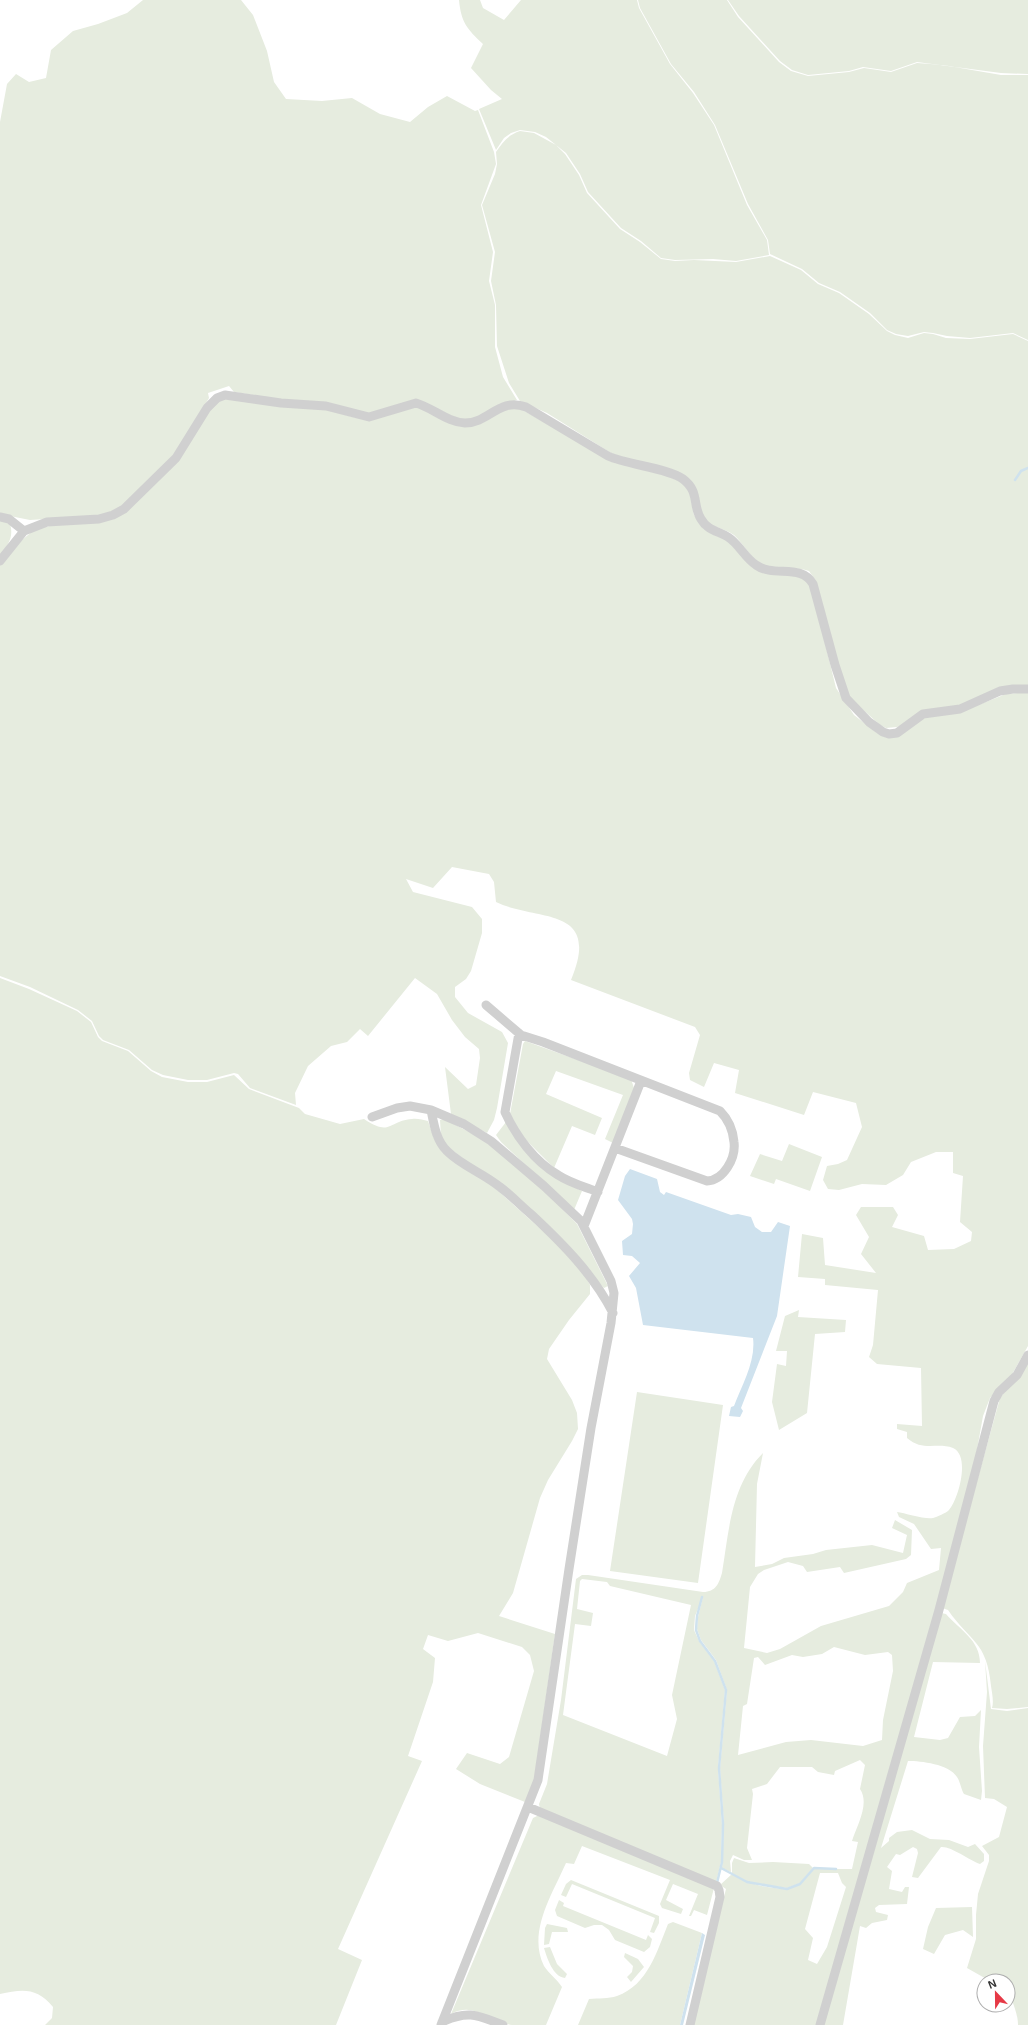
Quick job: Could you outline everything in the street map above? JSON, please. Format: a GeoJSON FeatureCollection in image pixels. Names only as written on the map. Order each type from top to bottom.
{"type":"FeatureCollection","features":[{"type":"Feature","properties":{"kind":"street"},"geometry":{"type":"LineString","coordinates":[[0,561],[24,531],[47,522],[99,519],[113,515],[124,509],[176,458],[207,408],[217,398],[225,395],[281,403],[326,406],[369,417],[416,403],[452,420],[465,423],[475,421],[502,406],[515,404],[526,407],[608,456],[621,462],[673,473],[683,479],[691,487],[696,496],[697,514],[708,528],[728,537],[756,565],[773,571],[795,571],[810,577],[844,693],[856,709],[869,722],[883,732],[889,734],[897,733],[923,714],[960,709],[1000,691],[1028,689]]}},
{"type":"Feature","properties":{"kind":"street"},"geometry":{"type":"LineString","coordinates":[[0,517],[9,520],[24,531]]}},
{"type":"Feature","properties":{"kind":"street"},"geometry":{"type":"LineString","coordinates":[[486,1005],[519,1033],[720,1111],[726,1117],[734,1142],[734,1150],[729,1165],[721,1176],[713,1180],[707,1180],[615,1148]]}},
{"type":"Feature","properties":{"kind":"street"},"geometry":{"type":"LineString","coordinates":[[519,1033],[505,1112],[522,1141],[542,1164],[558,1176],[598,1192]]}},
{"type":"Feature","properties":{"kind":"street"},"geometry":{"type":"LineString","coordinates":[[584,1226],[642,1081]]}},
{"type":"Feature","properties":{"kind":"street"},"geometry":{"type":"LineString","coordinates":[[372,1117],[397,1108],[410,1106],[431,1110],[464,1124],[492,1141],[564,1204],[584,1226],[611,1281],[614,1293],[613,1313],[591,1428],[570,1561],[538,1780],[442,2023]]}},
{"type":"Feature","properties":{"kind":"street"},"geometry":{"type":"LineString","coordinates":[[431,1110],[436,1135],[447,1151],[462,1163],[482,1173],[501,1187],[552,1235],[581,1264],[613,1313]]}},
{"type":"Feature","properties":{"kind":"street"},"geometry":{"type":"LineString","coordinates":[[820,2025],[940,1610],[994,1401],[999,1392],[1017,1375],[1028,1355]]}},
{"type":"Feature","properties":{"kind":"street"},"geometry":{"type":"LineString","coordinates":[[528,1807],[717,1886],[720,1897],[690,2025]]}},
{"type":"Feature","properties":{"kind":"street"},"geometry":{"type":"LineString","coordinates":[[442,2023],[460,2015],[474,2014],[503,2025]]}},
{"type":"Feature","properties":{"kind":"shaded area"},"geometry":{"type":"Polygon","coordinates":[[[143,0],[241,0],[253,15],[267,51],[274,82],[286,99],[322,101],[352,98],[380,114],[410,122],[428,107],[447,96],[475,111],[478,110],[494,152],[496,164],[481,205],[493,252],[489,281],[495,305],[495,347],[503,377],[517,400],[502,404],[473,419],[463,420],[453,417],[425,402],[371,414],[234,392],[229,386],[208,393],[209,398],[178,450],[129,502],[108,515],[30,520],[0,514],[0,122],[7,84],[16,74],[29,82],[46,78],[51,50],[73,31],[98,24],[127,13],[143,0]]]}},
{"type":"Feature","properties":{"kind":"shaded area"},"geometry":{"type":"Polygon","coordinates":[[[459,0],[480,0],[483,8],[504,20],[521,0],[637,0],[639,8],[670,64],[693,93],[714,125],[747,205],[767,240],[769,255],[736,261],[713,259],[675,260],[661,258],[641,241],[621,228],[588,192],[580,174],[566,153],[546,137],[535,132],[520,130],[511,133],[504,138],[496,150],[479,109],[502,99],[491,90],[471,68],[483,44],[473,34],[463,20],[459,0]]]}},
{"type":"Feature","properties":{"kind":"shaded area"},"geometry":{"type":"Polygon","coordinates":[[[638,0],[727,0],[738,17],[779,62],[791,71],[808,76],[849,72],[864,68],[891,72],[917,63],[943,65],[1001,75],[1028,75],[1028,340],[1013,333],[970,338],[924,332],[908,336],[896,334],[887,330],[870,313],[840,292],[819,283],[802,269],[770,254],[768,240],[748,204],[715,125],[694,92],[671,64],[640,8],[638,0]]]}},
{"type":"Feature","properties":{"kind":"shaded area"},"geometry":{"type":"Polygon","coordinates":[[[728,0],[1028,0],[1028,74],[1001,73],[917,62],[891,71],[863,67],[849,71],[808,75],[792,70],[780,61],[739,16],[728,0]]]}},
{"type":"Feature","properties":{"kind":"shaded area"},"geometry":{"type":"Polygon","coordinates":[[[520,131],[534,133],[556,145],[565,154],[579,175],[587,193],[620,229],[640,242],[661,259],[675,261],[694,260],[736,262],[770,256],[801,270],[818,284],[839,293],[869,314],[887,331],[895,335],[908,338],[924,333],[946,338],[970,339],[1013,334],[1028,341],[1028,685],[969,702],[897,727],[886,728],[880,725],[850,698],[845,689],[814,578],[809,571],[798,569],[777,569],[762,565],[734,535],[708,523],[702,518],[696,488],[611,453],[547,413],[520,401],[509,383],[497,346],[496,305],[491,281],[495,252],[482,205],[495,174],[497,164],[496,152],[506,139],[520,131]]]}},
{"type":"Feature","properties":{"kind":"shaded area"},"geometry":{"type":"Polygon","coordinates":[[[223,399],[312,406],[357,418],[412,407],[421,408],[457,424],[506,408],[521,409],[607,458],[673,476],[689,489],[694,515],[703,528],[727,540],[746,561],[802,575],[811,586],[836,688],[854,715],[877,733],[885,736],[921,718],[958,713],[1006,694],[1028,692],[1028,1346],[1011,1376],[990,1398],[983,1416],[970,1489],[817,2025],[692,2025],[726,1889],[720,1885],[732,1874],[738,1878],[765,1887],[792,1888],[805,1879],[814,1869],[852,1869],[858,1842],[852,1841],[862,1815],[864,1801],[860,1789],[865,1765],[860,1760],[835,1771],[834,1775],[818,1772],[812,1767],[780,1767],[767,1784],[752,1789],[753,1794],[747,1848],[752,1860],[744,1860],[733,1855],[730,1861],[731,1872],[722,1868],[724,1824],[720,1768],[727,1690],[716,1660],[701,1640],[697,1629],[698,1617],[703,1597],[695,1616],[694,1630],[699,1641],[714,1661],[725,1690],[718,1768],[722,1825],[721,1862],[716,1883],[540,1809],[539,1804],[547,1784],[561,1700],[576,1579],[582,1575],[588,1575],[703,1592],[714,1589],[722,1573],[733,1509],[738,1494],[744,1479],[752,1466],[763,1453],[757,1484],[755,1567],[772,1564],[784,1558],[813,1554],[826,1550],[872,1545],[903,1553],[907,1535],[892,1528],[895,1520],[912,1530],[911,1555],[906,1559],[844,1573],[840,1567],[807,1572],[803,1566],[788,1562],[764,1570],[758,1574],[750,1587],[744,1648],[767,1653],[780,1649],[821,1626],[889,1606],[903,1592],[907,1583],[939,1570],[941,1548],[931,1549],[914,1524],[899,1517],[897,1512],[930,1518],[944,1514],[949,1510],[956,1497],[961,1478],[961,1460],[958,1453],[953,1448],[947,1446],[919,1445],[907,1438],[907,1432],[897,1429],[897,1424],[922,1426],[921,1368],[877,1364],[869,1357],[873,1345],[878,1290],[825,1285],[825,1279],[798,1277],[802,1234],[823,1238],[825,1265],[876,1273],[861,1254],[869,1237],[856,1215],[861,1207],[893,1207],[898,1215],[892,1227],[924,1236],[928,1250],[954,1249],[971,1241],[972,1232],[960,1222],[963,1176],[953,1173],[953,1152],[936,1152],[911,1162],[903,1175],[886,1185],[862,1184],[839,1190],[828,1189],[823,1180],[827,1166],[838,1164],[847,1160],[862,1127],[856,1103],[813,1092],[804,1115],[735,1093],[739,1070],[714,1063],[704,1087],[690,1080],[689,1073],[700,1035],[695,1027],[571,980],[578,956],[578,939],[572,928],[561,920],[513,908],[496,902],[494,882],[489,874],[452,867],[433,888],[406,879],[413,892],[472,907],[482,919],[482,933],[471,971],[466,979],[455,987],[455,997],[468,1013],[502,1032],[508,1043],[497,1108],[494,1120],[487,1133],[451,1114],[445,1067],[468,1089],[476,1085],[480,1058],[479,1049],[465,1037],[452,1020],[437,994],[415,978],[368,1036],[360,1029],[347,1042],[331,1046],[308,1066],[295,1093],[296,1105],[250,1088],[238,1074],[234,1073],[207,1080],[188,1080],[163,1075],[152,1070],[129,1050],[103,1040],[99,1036],[92,1021],[78,1010],[30,987],[0,976],[0,565],[22,540],[34,530],[57,524],[100,522],[153,486],[217,401],[223,399]],[[582,1579],[580,1581],[577,1609],[593,1613],[591,1626],[575,1624],[563,1715],[667,1756],[677,1719],[672,1695],[691,1605],[610,1586],[607,1582],[582,1579]],[[834,1647],[822,1654],[803,1657],[792,1655],[765,1665],[758,1657],[754,1658],[747,1704],[743,1706],[738,1755],[786,1742],[811,1740],[863,1746],[882,1740],[883,1720],[893,1671],[892,1655],[888,1652],[865,1655],[834,1647]],[[820,1873],[805,1929],[813,1938],[808,1960],[817,1964],[827,1947],[846,1887],[842,1883],[838,1873],[820,1873]]]}},
{"type":"Feature","properties":{"kind":"shaded area"},"geometry":{"type":"Polygon","coordinates":[[[0,520],[10,524],[11,537],[0,555],[0,520]]]}},
{"type":"Feature","properties":{"kind":"shaded area"},"geometry":{"type":"Polygon","coordinates":[[[0,978],[29,989],[77,1011],[91,1022],[98,1037],[102,1041],[128,1051],[151,1071],[162,1077],[188,1082],[207,1082],[234,1075],[249,1089],[299,1108],[305,1114],[340,1124],[364,1119],[380,1127],[385,1127],[404,1120],[418,1119],[428,1121],[435,1141],[496,1189],[557,1244],[585,1275],[590,1285],[590,1294],[569,1320],[549,1349],[547,1359],[572,1400],[577,1413],[578,1429],[548,1480],[540,1498],[513,1593],[499,1616],[555,1634],[534,1781],[525,1802],[480,1784],[456,1769],[467,1753],[500,1764],[509,1757],[534,1671],[530,1655],[522,1647],[478,1633],[448,1641],[428,1635],[423,1649],[435,1658],[433,1682],[408,1756],[422,1761],[338,1949],[362,1960],[336,2025],[45,2025],[52,2018],[53,2007],[47,2000],[29,1991],[15,1991],[0,1994],[0,978]]]}},
{"type":"Feature","properties":{"kind":"shaded area"},"geometry":{"type":"Polygon","coordinates":[[[525,1041],[631,1079],[634,1088],[613,1143],[605,1139],[623,1095],[556,1071],[546,1094],[602,1118],[595,1135],[572,1126],[554,1168],[522,1136],[510,1114],[523,1044],[525,1041]]]}},
{"type":"Feature","properties":{"kind":"shaded area"},"geometry":{"type":"Polygon","coordinates":[[[444,1119],[473,1134],[496,1149],[543,1189],[577,1224],[608,1286],[604,1288],[474,1167],[447,1146],[441,1136],[440,1120],[444,1119]]]}},
{"type":"Feature","properties":{"kind":"shaded area"},"geometry":{"type":"Polygon","coordinates":[[[506,1122],[554,1177],[582,1191],[574,1210],[501,1142],[496,1135],[506,1122]]]}},
{"type":"Feature","properties":{"kind":"shaded area"},"geometry":{"type":"Polygon","coordinates":[[[789,1144],[822,1157],[810,1191],[776,1179],[774,1184],[750,1176],[760,1154],[782,1161],[789,1144]]]}},
{"type":"Feature","properties":{"kind":"shaded area"},"geometry":{"type":"Polygon","coordinates":[[[799,1310],[798,1317],[846,1320],[845,1332],[815,1334],[807,1413],[779,1430],[772,1402],[777,1364],[786,1366],[787,1351],[776,1351],[785,1316],[799,1310]]]}},
{"type":"Feature","properties":{"kind":"shaded area"},"geometry":{"type":"Polygon","coordinates":[[[1028,1361],[1028,1707],[1007,1709],[992,1708],[993,1697],[986,1660],[976,1643],[948,1610],[942,1608],[1000,1398],[1028,1361]]]}},
{"type":"Feature","properties":{"kind":"shaded area"},"geometry":{"type":"Polygon","coordinates":[[[637,1392],[723,1405],[698,1583],[610,1571],[637,1392]]]}},
{"type":"Feature","properties":{"kind":"shaded area"},"geometry":{"type":"Polygon","coordinates":[[[941,1613],[946,1614],[973,1642],[977,1648],[980,1663],[933,1662],[914,1737],[940,1740],[948,1738],[960,1717],[975,1716],[981,1710],[979,1747],[982,1791],[981,1800],[964,1794],[957,1777],[948,1769],[934,1764],[908,1761],[881,1848],[889,1841],[889,1838],[897,1832],[912,1830],[930,1839],[949,1840],[968,1847],[975,1844],[984,1854],[984,1861],[980,1864],[955,1851],[941,1847],[918,1878],[912,1877],[918,1853],[917,1849],[913,1847],[900,1855],[896,1854],[887,1867],[892,1871],[889,1889],[902,1892],[905,1887],[909,1887],[907,1904],[879,1905],[875,1908],[876,1912],[888,1915],[887,1920],[872,1923],[866,1928],[860,1926],[843,2025],[822,2025],[941,1613]]]}},
{"type":"Feature","properties":{"kind":"shaded area"},"geometry":{"type":"Polygon","coordinates":[[[985,1661],[991,1709],[1007,1711],[1028,1708],[1028,2025],[1018,2025],[1016,2013],[1016,1973],[976,1973],[967,1968],[976,1939],[978,1894],[989,1861],[989,1855],[982,1846],[999,1837],[1007,1807],[994,1799],[985,1798],[983,1746],[987,1692],[985,1661]]]}},
{"type":"Feature","properties":{"kind":"shaded area"},"geometry":{"type":"Polygon","coordinates":[[[539,1815],[714,1888],[707,1915],[694,1910],[691,1916],[689,1916],[698,1894],[673,1884],[666,1900],[683,1909],[681,1914],[662,1908],[660,1904],[670,1880],[582,1846],[574,1864],[566,1863],[549,1900],[540,1926],[538,1940],[544,1966],[562,1987],[546,2025],[512,2025],[475,2011],[467,2010],[451,2014],[533,1818],[539,1815]]]}},
{"type":"Feature","properties":{"kind":"shaded area"},"geometry":{"type":"Polygon","coordinates":[[[734,1858],[749,1863],[773,1862],[809,1864],[813,1868],[800,1883],[787,1888],[747,1882],[732,1873],[732,1863],[734,1858]]]}},
{"type":"Feature","properties":{"kind":"shaded area"},"geometry":{"type":"Polygon","coordinates":[[[571,1880],[659,1916],[659,1923],[654,1933],[650,1932],[655,1918],[572,1884],[566,1897],[561,1895],[566,1884],[571,1880]]]}},
{"type":"Feature","properties":{"kind":"shaded area"},"geometry":{"type":"Polygon","coordinates":[[[559,1900],[564,1903],[563,1906],[646,1940],[648,1935],[652,1939],[650,1947],[644,1952],[615,1940],[609,1930],[602,1925],[594,1925],[585,1928],[557,1916],[555,1910],[559,1900]]]}},
{"type":"Feature","properties":{"kind":"shaded area"},"geometry":{"type":"Polygon","coordinates":[[[972,1907],[973,1937],[963,1930],[945,1935],[934,1954],[923,1949],[928,1927],[936,1908],[972,1907]]]}},
{"type":"Feature","properties":{"kind":"shaded area"},"geometry":{"type":"Polygon","coordinates":[[[673,1922],[702,1933],[680,2025],[578,2025],[589,1999],[617,1996],[628,1991],[644,1976],[655,1956],[668,1924],[673,1922]]]}},
{"type":"Feature","properties":{"kind":"shaded area"},"geometry":{"type":"Polygon","coordinates":[[[547,1924],[567,1928],[568,1932],[552,1932],[549,1944],[544,1945],[545,1928],[547,1924]]]}},
{"type":"Feature","properties":{"kind":"shaded area"},"geometry":{"type":"Polygon","coordinates":[[[550,1947],[557,1964],[567,1974],[565,1978],[561,1977],[554,1971],[549,1962],[544,1948],[550,1947]]]}},
{"type":"Feature","properties":{"kind":"shaded area"},"geometry":{"type":"Polygon","coordinates":[[[625,1953],[638,1959],[644,1967],[631,1982],[627,1977],[632,1972],[633,1966],[624,1957],[625,1953]]]}},
{"type":"Feature","properties":{"kind":"water"},"geometry":{"type":"Polygon","coordinates":[[[630,1169],[657,1179],[660,1192],[664,1195],[666,1192],[731,1215],[738,1214],[751,1217],[755,1227],[762,1232],[771,1232],[778,1222],[790,1226],[777,1316],[741,1408],[743,1411],[740,1417],[729,1416],[731,1407],[734,1406],[750,1364],[753,1338],[643,1325],[636,1288],[629,1276],[640,1263],[632,1256],[623,1255],[622,1241],[632,1234],[632,1219],[618,1200],[625,1176],[630,1169]]]}},
{"type":"Feature","properties":{"kind":"water"},"geometry":{"type":"Polygon","coordinates":[[[702,1933],[705,1935],[683,2025],[680,2025],[702,1933]]]}},
{"type":"Feature","properties":{"kind":"waterway"},"geometry":{"type":"LineString","coordinates":[[1015,480],[1021,471],[1028,468]]}},
{"type":"Feature","properties":{"kind":"waterway"},"geometry":{"type":"LineString","coordinates":[[702,1597],[697,1616],[696,1630],[700,1641],[715,1661],[726,1690],[719,1768],[723,1824],[722,1862],[717,1883]]}},
{"type":"Feature","properties":{"kind":"waterway"},"geometry":{"type":"LineString","coordinates":[[721,1868],[747,1882],[787,1889],[800,1884],[814,1868],[836,1869]]}}]}
